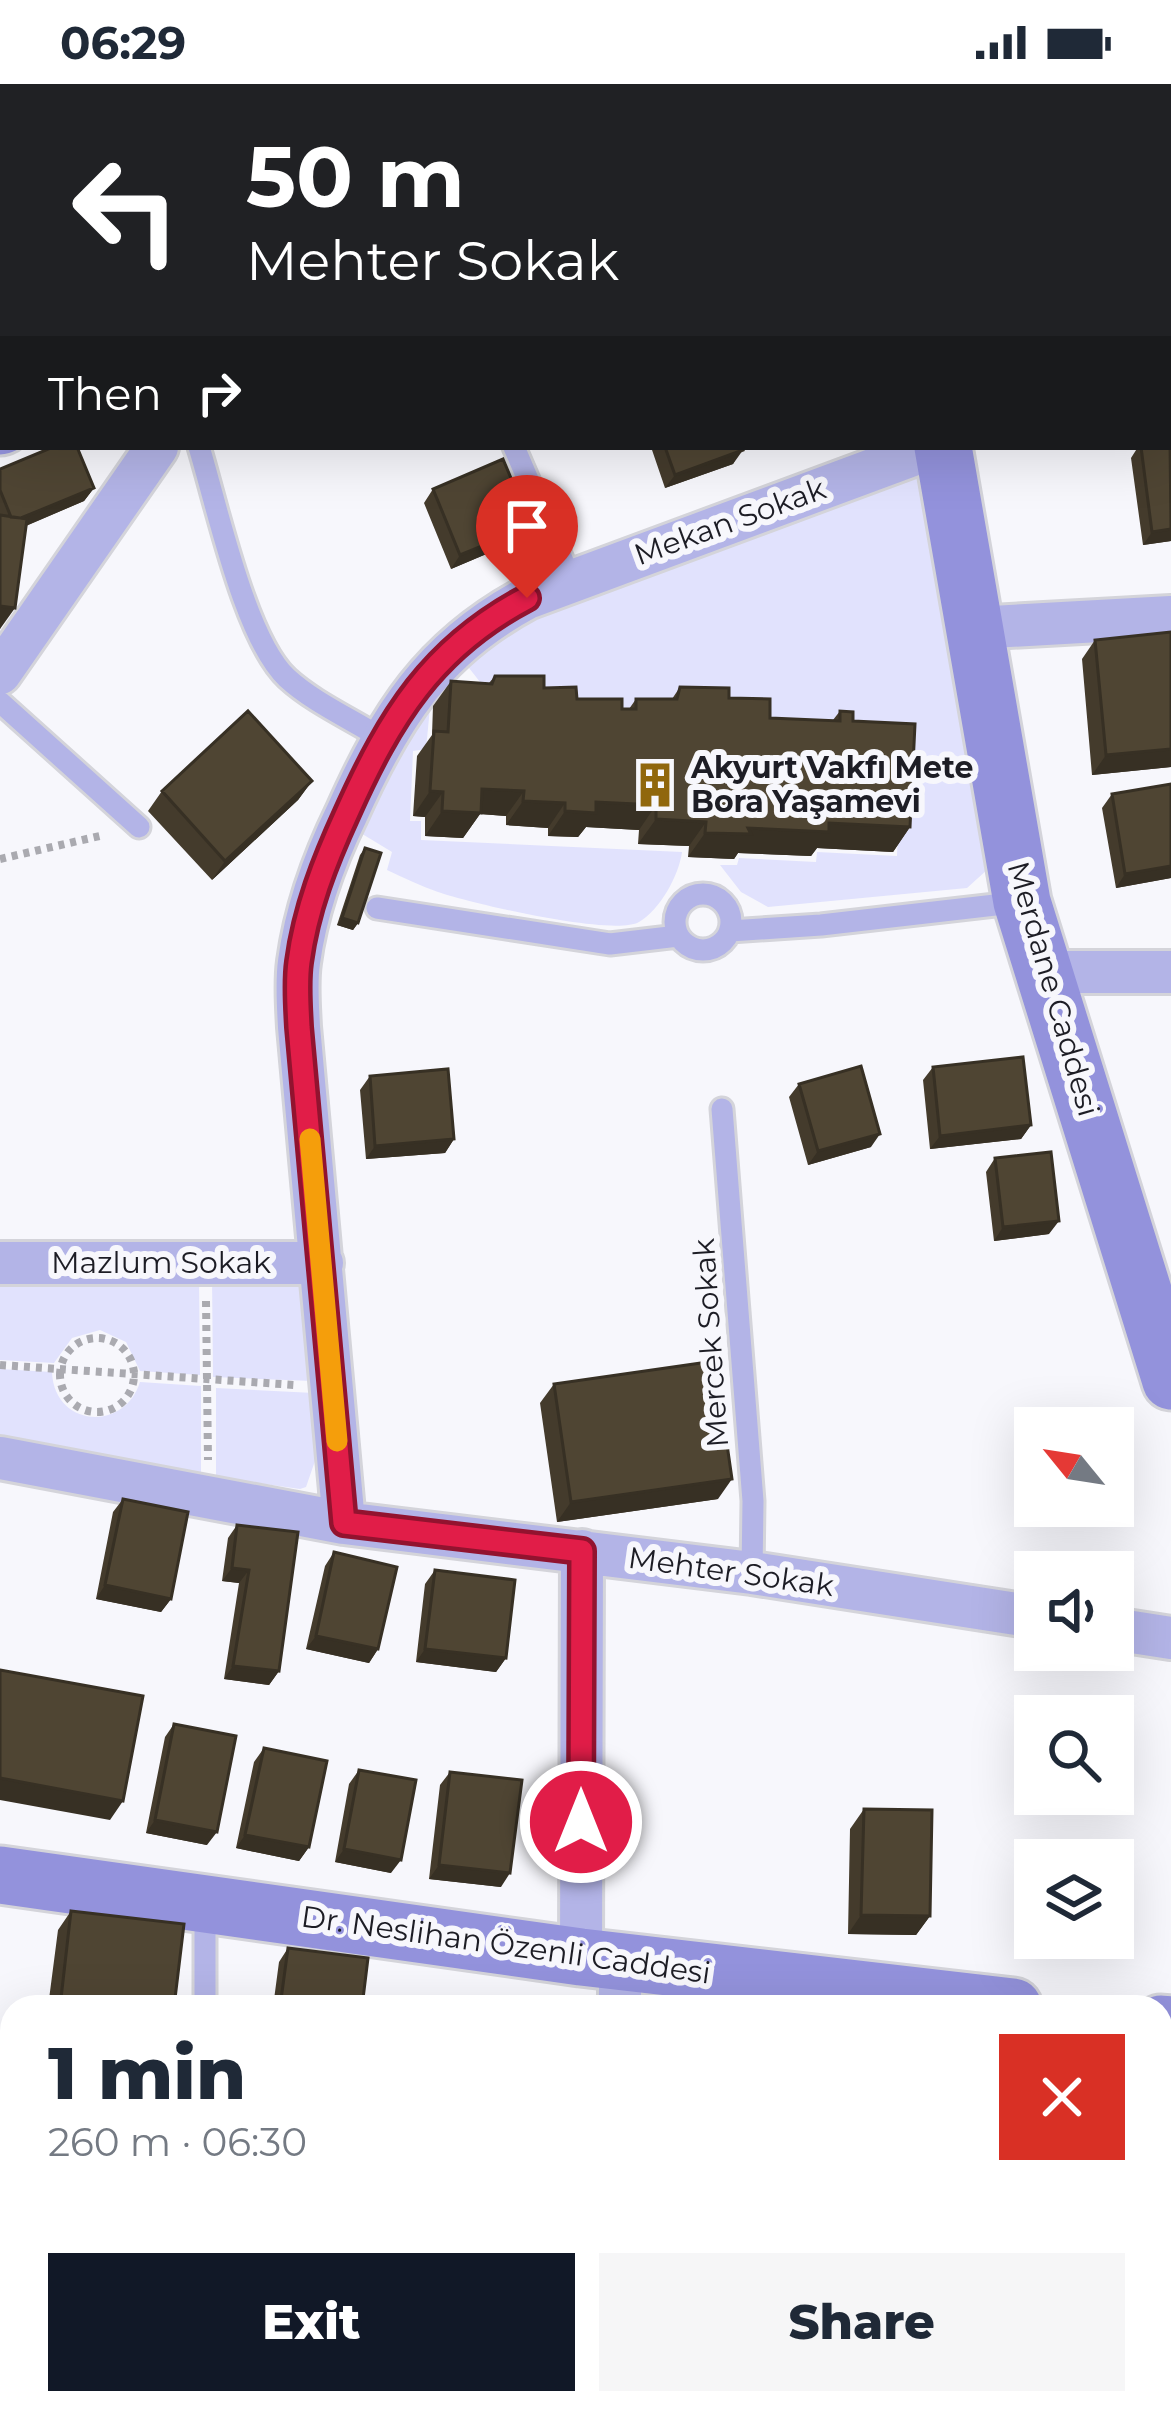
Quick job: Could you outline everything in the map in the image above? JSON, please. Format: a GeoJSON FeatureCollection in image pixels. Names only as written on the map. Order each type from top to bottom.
{"type":"FeatureCollection","features":[{"type":"Feature","properties":{"kind":"street"},"geometry":{"type":"LineString","coordinates":[[0,673],[155,450]]}},
{"type":"Feature","properties":{"kind":"street","name":"Mekan Sokak"},"geometry":{"type":"LineString","coordinates":[[344,1523],[299,1027],[298,968],[305,922],[321,871],[381,738],[436,666],[487,619],[571,580],[931,450]]}},
{"type":"Feature","properties":{"kind":"street","name":"Merdane Caddesi"},"geometry":{"type":"LineString","coordinates":[[940,450],[1022,902],[1170,1375]]}},
{"type":"Feature","properties":{"kind":"street"},"geometry":{"type":"LineString","coordinates":[[974,628],[1171,617]]}},
{"type":"Feature","properties":{"kind":"street"},"geometry":{"type":"LineString","coordinates":[[1043,972],[1171,972]]}},
{"type":"Feature","properties":{"kind":"street","name":"Mazlum Sokak"},"geometry":{"type":"LineString","coordinates":[[0,1263],[322,1263]]}},
{"type":"Feature","properties":{"kind":"street","name":"Mehter Sokak"},"geometry":{"type":"LineString","coordinates":[[0,1458],[344,1523],[752,1573],[1014,1614]]}},
{"type":"Feature","properties":{"kind":"street"},"geometry":{"type":"LineString","coordinates":[[582,1551],[607,1975]]}},
{"type":"Feature","properties":{"kind":"street"},"geometry":{"type":"LineString","coordinates":[[1134,1632],[1171,1638]]}},
{"type":"Feature","properties":{"kind":"street","name":"Dr. Neslihan Özenli Caddesi"},"geometry":{"type":"LineString","coordinates":[[0,1875],[205,1904],[607,1975],[861,1995]]}},
{"type":"Feature","properties":{"kind":"lane"},"geometry":{"type":"LineString","coordinates":[[200,450],[254,627],[270,659],[290,681],[381,738]]}},
{"type":"Feature","properties":{"kind":"lane"},"geometry":{"type":"LineString","coordinates":[[515,450],[571,580]]}},
{"type":"Feature","properties":{"kind":"lane"},"geometry":{"type":"LineString","coordinates":[[0,702],[139,827]]}},
{"type":"Feature","properties":{"kind":"lane"},"geometry":{"type":"LineString","coordinates":[[703,893],[726,904],[730,931],[720,945],[702,950],[683,944],[674,926],[678,907],[684,899],[703,893]]}},
{"type":"Feature","properties":{"kind":"lane"},"geometry":{"type":"LineString","coordinates":[[730,931],[1022,902]]}},
{"type":"Feature","properties":{"kind":"lane"},"geometry":{"type":"LineString","coordinates":[[377,908],[610,944],[678,936]]}},
{"type":"Feature","properties":{"kind":"lane","name":"Mercek Sokak"},"geometry":{"type":"LineString","coordinates":[[722,1109],[753,1501],[752,1573]]}},
{"type":"Feature","properties":{"kind":"lane"},"geometry":{"type":"LineString","coordinates":[[205,1904],[205,1995]]}},
{"type":"Feature","properties":{"kind":"path"},"geometry":{"type":"LineString","coordinates":[[0,859],[139,827]]}},
{"type":"Feature","properties":{"kind":"path"},"geometry":{"type":"LineString","coordinates":[[205,1264],[209,1497]]}},
{"type":"Feature","properties":{"kind":"path"},"geometry":{"type":"LineString","coordinates":[[99,1338],[122,1348],[132,1362],[134,1376],[123,1401],[95,1413],[69,1400],[61,1370],[75,1346],[99,1338]]}},
{"type":"Feature","properties":{"kind":"path"},"geometry":{"type":"LineString","coordinates":[[0,1365],[332,1387]]}},
{"type":"Feature","properties":{"kind":"shaded area"},"geometry":{"type":"Polygon","coordinates":[[[926,470],[988,869],[967,888],[768,907],[741,892],[720,865],[737,865],[739,858],[816,862],[817,852],[897,856],[901,743],[654,719],[491,696],[462,659],[518,620],[926,470]]]}},
{"type":"Feature","properties":{"kind":"shaded area"},"geometry":{"type":"Polygon","coordinates":[[[431,697],[426,749],[413,751],[410,821],[421,821],[421,840],[682,852],[673,881],[654,909],[639,922],[624,925],[572,922],[455,897],[387,870],[392,852],[359,832],[431,697]]]}},
{"type":"Feature","properties":{"kind":"shaded area"},"geometry":{"type":"Polygon","coordinates":[[[199,1277],[200,1375],[140,1371],[126,1342],[100,1330],[72,1338],[54,1363],[0,1360],[0,1280],[199,1277]]]}},
{"type":"Feature","properties":{"kind":"shaded area"},"geometry":{"type":"Polygon","coordinates":[[[212,1277],[303,1283],[312,1381],[213,1377],[212,1277]]]}},
{"type":"Feature","properties":{"kind":"shaded area"},"geometry":{"type":"Polygon","coordinates":[[[0,1369],[52,1372],[64,1404],[91,1417],[120,1410],[140,1382],[201,1386],[201,1475],[0,1439],[0,1369]]]}},
{"type":"Feature","properties":{"kind":"shaded area"},"geometry":{"type":"Polygon","coordinates":[[[216,1388],[314,1393],[316,1458],[306,1487],[216,1477],[216,1388]]]}},
{"type":"Feature","properties":{"kind":"building"},"geometry":{"type":"Polygon","coordinates":[[[46,450],[78,450],[94,488],[21,518],[11,517],[0,490],[0,469],[46,450]]]}},
{"type":"Feature","properties":{"kind":"building"},"geometry":{"type":"Polygon","coordinates":[[[666,450],[743,450],[675,475],[666,450]]]}},
{"type":"Feature","properties":{"kind":"building"},"geometry":{"type":"Polygon","coordinates":[[[1141,450],[1170,450],[1171,529],[1152,532],[1141,450]]]}},
{"type":"Feature","properties":{"kind":"building"},"geometry":{"type":"Polygon","coordinates":[[[503,459],[531,526],[460,555],[433,489],[503,459]]]}},
{"type":"Feature","properties":{"kind":"building"},"geometry":{"type":"Polygon","coordinates":[[[0,515],[27,519],[15,608],[0,606],[0,515]]]}},
{"type":"Feature","properties":{"kind":"building"},"geometry":{"type":"Polygon","coordinates":[[[1171,632],[1171,749],[1106,755],[1095,640],[1171,632]]]}},
{"type":"Feature","properties":{"kind":"building","name":"Akyurt Vakfı Mete Bora Yaşamevi"},"geometry":{"type":"Polygon","coordinates":[[[495,676],[544,676],[544,688],[576,687],[577,699],[622,699],[622,709],[636,709],[636,699],[677,699],[680,687],[729,688],[729,698],[770,699],[770,718],[840,721],[840,711],[853,712],[853,721],[915,724],[910,827],[829,823],[829,832],[748,828],[751,834],[705,833],[706,822],[656,819],[656,805],[596,802],[596,813],[565,811],[565,803],[523,801],[524,791],[482,789],[481,813],[442,811],[443,792],[430,791],[434,731],[448,732],[451,681],[492,684],[495,676]]]}},
{"type":"Feature","properties":{"kind":"building"},"geometry":{"type":"Polygon","coordinates":[[[248,711],[312,781],[225,861],[162,791],[248,711]]]}},
{"type":"Feature","properties":{"kind":"building"},"geometry":{"type":"Polygon","coordinates":[[[1171,784],[1171,866],[1125,874],[1112,794],[1171,784]]]}},
{"type":"Feature","properties":{"kind":"building"},"geometry":{"type":"Polygon","coordinates":[[[365,848],[381,853],[358,923],[342,918],[365,848]]]}},
{"type":"Feature","properties":{"kind":"building"},"geometry":{"type":"Polygon","coordinates":[[[1023,1057],[1031,1125],[940,1136],[933,1067],[1023,1057]]]}},
{"type":"Feature","properties":{"kind":"building"},"geometry":{"type":"Polygon","coordinates":[[[861,1066],[880,1134],[818,1151],[799,1084],[861,1066]]]}},
{"type":"Feature","properties":{"kind":"building"},"geometry":{"type":"Polygon","coordinates":[[[448,1069],[454,1139],[375,1146],[370,1076],[448,1069]]]}},
{"type":"Feature","properties":{"kind":"building"},"geometry":{"type":"Polygon","coordinates":[[[1051,1152],[1059,1221],[1003,1227],[995,1158],[1051,1152]]]}},
{"type":"Feature","properties":{"kind":"building"},"geometry":{"type":"Polygon","coordinates":[[[715,1361],[732,1479],[571,1502],[554,1384],[715,1361]]]}},
{"type":"Feature","properties":{"kind":"building"},"geometry":{"type":"Polygon","coordinates":[[[123,1499],[188,1512],[171,1599],[105,1585],[123,1499]]]}},
{"type":"Feature","properties":{"kind":"building"},"geometry":{"type":"Polygon","coordinates":[[[237,1525],[298,1532],[279,1671],[233,1666],[249,1570],[232,1568],[237,1525]]]}},
{"type":"Feature","properties":{"kind":"building"},"geometry":{"type":"Polygon","coordinates":[[[334,1552],[397,1567],[378,1649],[316,1636],[334,1552]]]}},
{"type":"Feature","properties":{"kind":"building"},"geometry":{"type":"Polygon","coordinates":[[[435,1570],[515,1580],[506,1658],[425,1649],[435,1570]]]}},
{"type":"Feature","properties":{"kind":"building"},"geometry":{"type":"Polygon","coordinates":[[[0,1670],[143,1696],[123,1801],[0,1778],[0,1670]]]}},
{"type":"Feature","properties":{"kind":"building"},"geometry":{"type":"Polygon","coordinates":[[[174,1724],[236,1736],[217,1832],[155,1820],[174,1724]]]}},
{"type":"Feature","properties":{"kind":"building"},"geometry":{"type":"Polygon","coordinates":[[[264,1748],[327,1761],[309,1847],[245,1835],[264,1748]]]}},
{"type":"Feature","properties":{"kind":"building"},"geometry":{"type":"Polygon","coordinates":[[[359,1770],[416,1780],[401,1860],[344,1849],[359,1770]]]}},
{"type":"Feature","properties":{"kind":"building"},"geometry":{"type":"Polygon","coordinates":[[[450,1772],[522,1780],[510,1873],[439,1865],[450,1772]]]}},
{"type":"Feature","properties":{"kind":"building"},"geometry":{"type":"Polygon","coordinates":[[[864,1809],[932,1810],[930,1916],[861,1915],[864,1809]]]}},
{"type":"Feature","properties":{"kind":"building"},"geometry":{"type":"Polygon","coordinates":[[[71,1911],[184,1924],[175,1995],[61,1995],[71,1911]]]}},
{"type":"Feature","properties":{"kind":"building"},"geometry":{"type":"Polygon","coordinates":[[[288,1948],[368,1958],[363,1995],[282,1995],[288,1948]]]}},
{"type":"Feature","properties":{"kind":"slow traffic"},"geometry":{"type":"LineString","coordinates":[[310,1139],[337,1441]]}},
{"type":"Feature","properties":{"kind":"place","name":"Akyurt Vakfı Mete Bora Yaşamevi"},"geometry":{"type":"Point","coordinates":[655,785]}},
{"type":"Feature","properties":{"kind":"route"},"geometry":{"type":"LineString","coordinates":[[527,598],[487,619],[448,653],[381,738],[321,871],[305,922],[298,968],[299,1027],[344,1523],[582,1551],[581,1822]]}}]}
